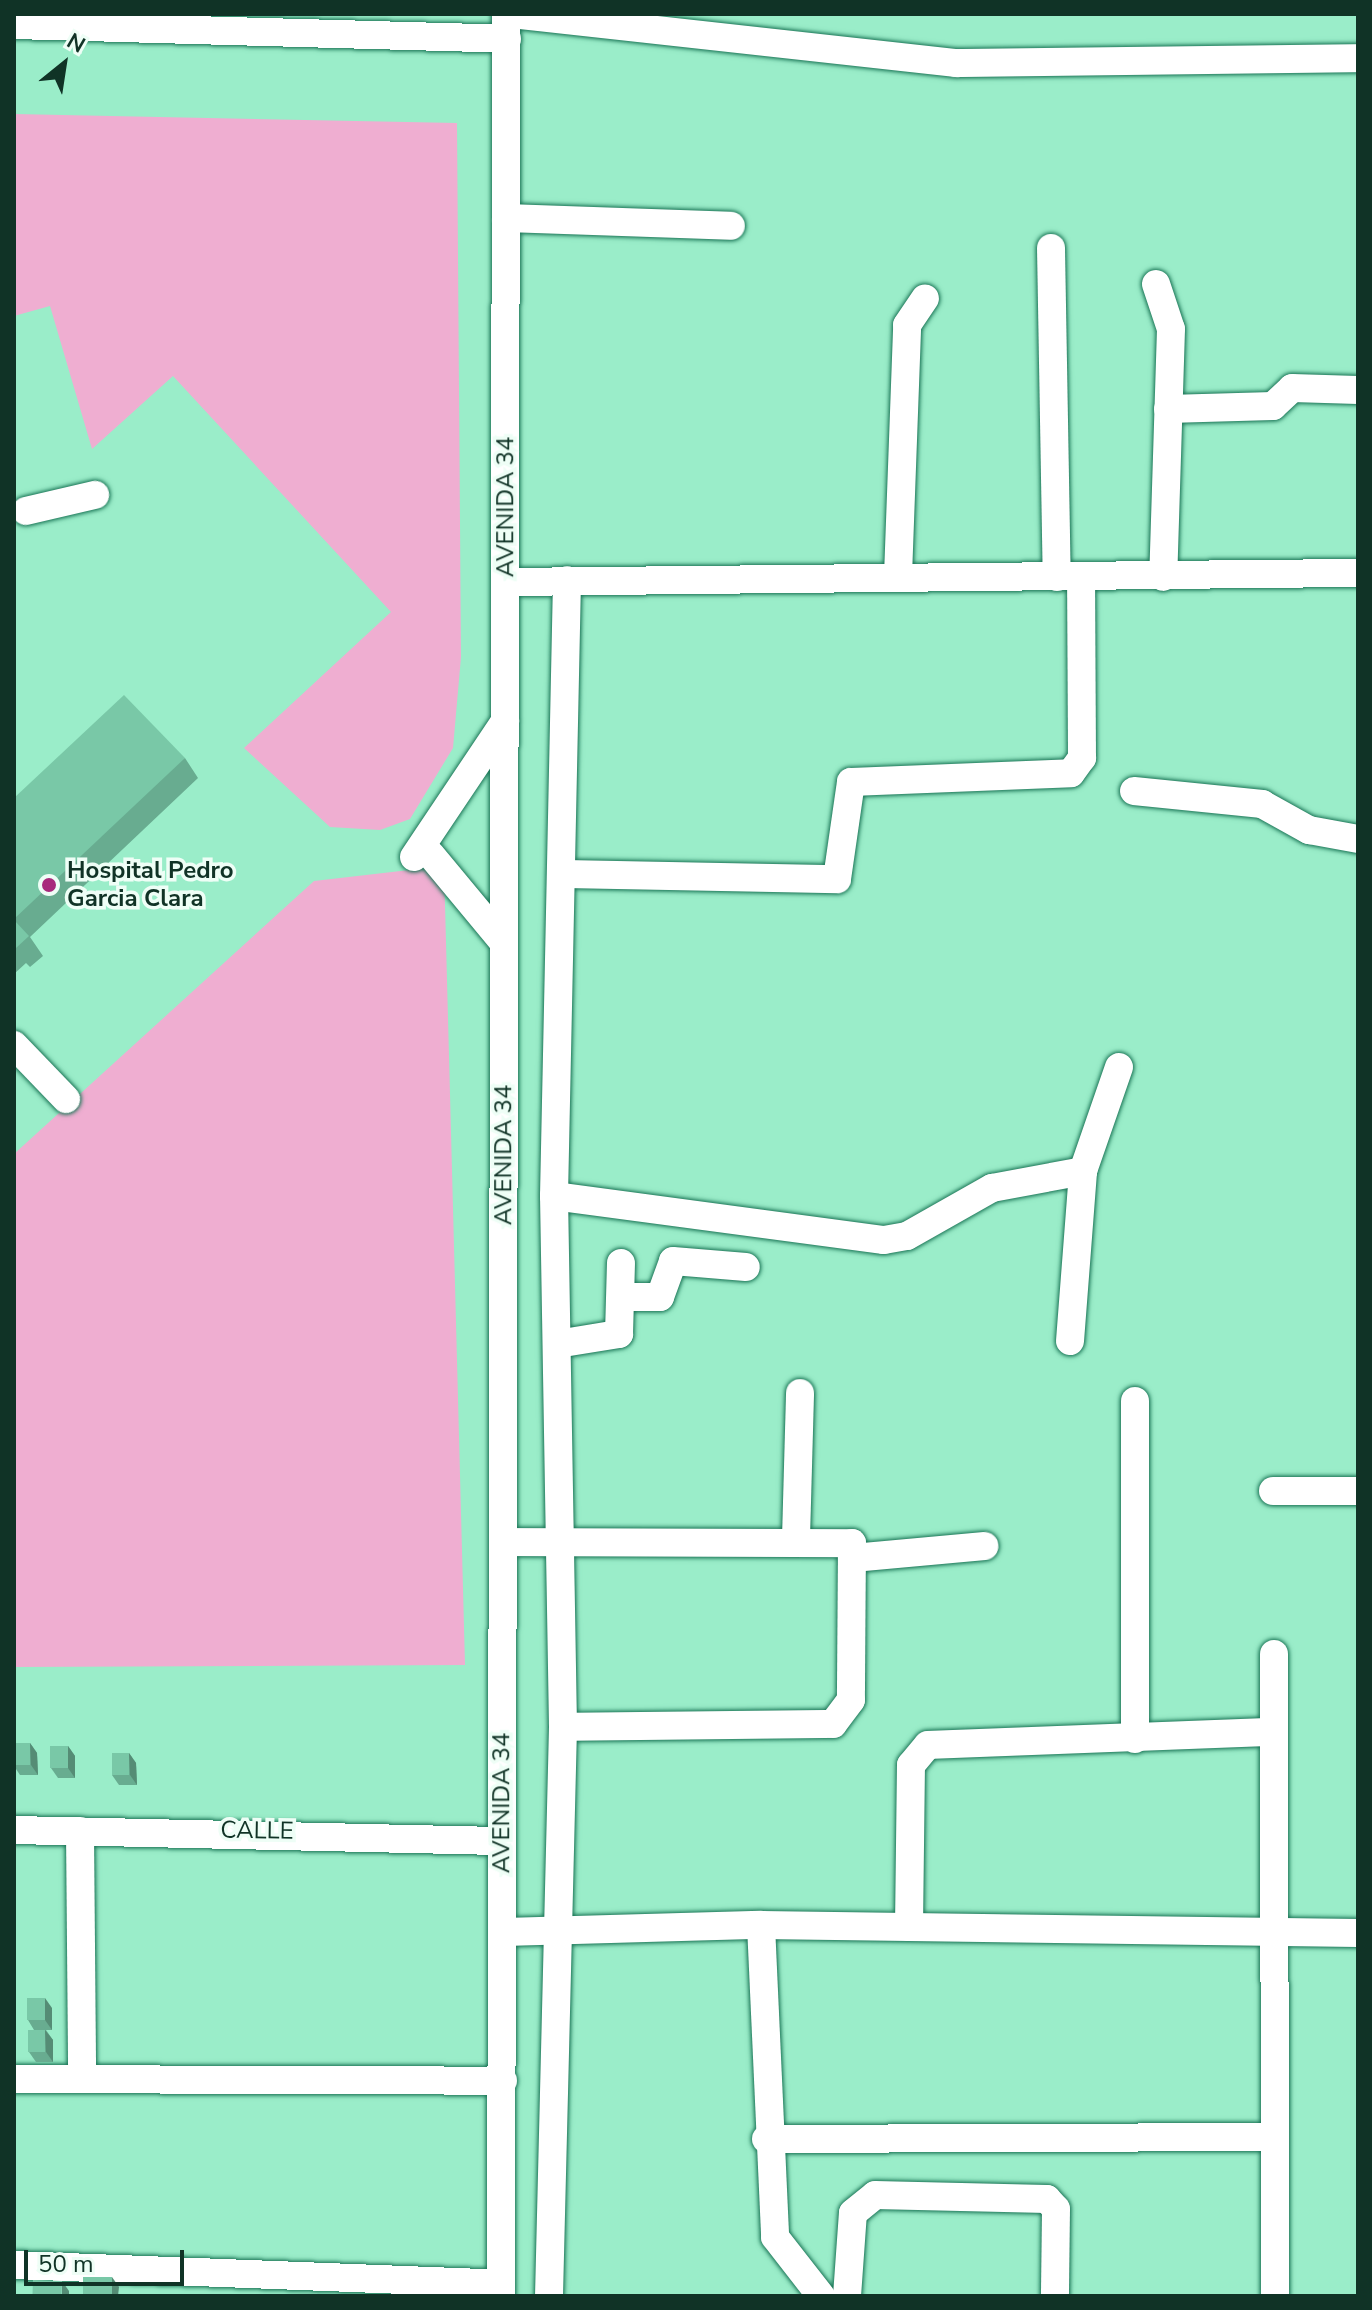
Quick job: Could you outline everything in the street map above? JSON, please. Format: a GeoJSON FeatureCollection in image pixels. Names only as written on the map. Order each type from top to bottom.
{"type":"FeatureCollection","features":[{"type":"Feature","properties":{"kind":"street"},"geometry":{"type":"LineString","coordinates":[[26,21],[508,22],[956,63],[1358,58]]}},
{"type":"Feature","properties":{"kind":"street","name":"AVENIDA 34"},"geometry":{"type":"LineString","coordinates":[[501,2290],[508,22]]}},
{"type":"Feature","properties":{"kind":"street"},"geometry":{"type":"LineString","coordinates":[[506,218],[731,226]]}},
{"type":"Feature","properties":{"kind":"street"},"geometry":{"type":"LineString","coordinates":[[566,874],[837,879],[851,782],[1071,773],[1082,758],[1051,248]]}},
{"type":"Feature","properties":{"kind":"street"},"geometry":{"type":"LineString","coordinates":[[1156,284],[1171,329],[1163,577]]}},
{"type":"Feature","properties":{"kind":"street"},"geometry":{"type":"LineString","coordinates":[[898,576],[907,325],[925,298]]}},
{"type":"Feature","properties":{"kind":"street"},"geometry":{"type":"LineString","coordinates":[[1168,409],[1273,406],[1292,388],[1358,390]]}},
{"type":"Feature","properties":{"kind":"street"},"geometry":{"type":"LineString","coordinates":[[26,511],[95,495]]}},
{"type":"Feature","properties":{"kind":"street"},"geometry":{"type":"LineString","coordinates":[[506,582],[1358,573]]}},
{"type":"Feature","properties":{"kind":"street"},"geometry":{"type":"LineString","coordinates":[[549,2296],[563,1727],[554,1196],[566,874],[567,580]]}},
{"type":"Feature","properties":{"kind":"street"},"geometry":{"type":"LineString","coordinates":[[504,943],[423,856],[505,721]]}},
{"type":"Feature","properties":{"kind":"street"},"geometry":{"type":"LineString","coordinates":[[1134,791],[1262,804],[1309,830],[1358,839]]}},
{"type":"Feature","properties":{"kind":"street"},"geometry":{"type":"LineString","coordinates":[[14,1045],[66,1099]]}},
{"type":"Feature","properties":{"kind":"street"},"geometry":{"type":"LineString","coordinates":[[1070,1341],[1083,1171],[1119,1067]]}},
{"type":"Feature","properties":{"kind":"street"},"geometry":{"type":"LineString","coordinates":[[554,1196],[884,1240],[907,1236],[992,1188],[1083,1171]]}},
{"type":"Feature","properties":{"kind":"street"},"geometry":{"type":"LineString","coordinates":[[621,1297],[660,1297],[673,1261],[746,1267]]}},
{"type":"Feature","properties":{"kind":"street"},"geometry":{"type":"LineString","coordinates":[[557,1344],[615,1338],[621,1297],[621,1263]]}},
{"type":"Feature","properties":{"kind":"street"},"geometry":{"type":"LineString","coordinates":[[796,1538],[800,1393]]}},
{"type":"Feature","properties":{"kind":"street"},"geometry":{"type":"LineString","coordinates":[[1135,1401],[1135,1739]]}},
{"type":"Feature","properties":{"kind":"street"},"geometry":{"type":"LineString","coordinates":[[1273,1491],[1358,1491]]}},
{"type":"Feature","properties":{"kind":"street"},"geometry":{"type":"LineString","coordinates":[[503,1542],[848,1538],[853,1558],[851,1700],[833,1724],[563,1727]]}},
{"type":"Feature","properties":{"kind":"street"},"geometry":{"type":"LineString","coordinates":[[853,1558],[984,1546]]}},
{"type":"Feature","properties":{"kind":"street"},"geometry":{"type":"LineString","coordinates":[[1274,1654],[1271,1933],[1275,2296]]}},
{"type":"Feature","properties":{"kind":"street"},"geometry":{"type":"LineString","coordinates":[[909,1927],[916,1753],[947,1743],[1273,1732]]}},
{"type":"Feature","properties":{"kind":"street","name":"CALLE"},"geometry":{"type":"LineString","coordinates":[[14,1830],[500,1841]]}},
{"type":"Feature","properties":{"kind":"street"},"geometry":{"type":"LineString","coordinates":[[80,1831],[82,2079]]}},
{"type":"Feature","properties":{"kind":"street"},"geometry":{"type":"LineString","coordinates":[[761,1925],[766,2139],[775,2237],[821,2296]]}},
{"type":"Feature","properties":{"kind":"street"},"geometry":{"type":"LineString","coordinates":[[504,1932],[761,1925],[1358,1933]]}},
{"type":"Feature","properties":{"kind":"street"},"geometry":{"type":"LineString","coordinates":[[14,2079],[503,2081]]}},
{"type":"Feature","properties":{"kind":"street"},"geometry":{"type":"LineString","coordinates":[[766,2139],[1274,2137]]}},
{"type":"Feature","properties":{"kind":"street"},"geometry":{"type":"LineString","coordinates":[[847,2296],[853,2213],[875,2195],[907,2195],[1047,2199],[1056,2209],[1055,2296]]}},
{"type":"Feature","properties":{"kind":"street"},"geometry":{"type":"LineString","coordinates":[[14,2265],[501,2290]]}},
{"type":"Feature","properties":{"kind":"shaded area"},"geometry":{"type":"Polygon","coordinates":[[[14,114],[457,123],[461,657],[453,748],[410,819],[380,830],[330,827],[244,748],[391,612],[173,376],[92,449],[50,306],[14,316],[14,114]]]}},
{"type":"Feature","properties":{"kind":"shaded area"},"geometry":{"type":"Polygon","coordinates":[[[444,866],[465,1665],[14,1667],[14,1154],[314,881],[444,866]]]}},
{"type":"Feature","properties":{"kind":"building","name":"Hospital Pedro Garcia Clara"},"geometry":{"type":"Polygon","coordinates":[[[124,695],[185,758],[14,919],[14,798],[124,695]]]}},
{"type":"Feature","properties":{"kind":"building"},"geometry":{"type":"Polygon","coordinates":[[[14,920],[29,936],[16,948],[14,945],[14,920]]]}},
{"type":"Feature","properties":{"kind":"building"},"geometry":{"type":"Polygon","coordinates":[[[14,1743],[30,1743],[30,1765],[14,1765],[14,1743]]]}},
{"type":"Feature","properties":{"kind":"building"},"geometry":{"type":"Polygon","coordinates":[[[50,1746],[68,1746],[68,1768],[50,1768],[50,1746]]]}},
{"type":"Feature","properties":{"kind":"building"},"geometry":{"type":"Polygon","coordinates":[[[112,1753],[129,1753],[129,1775],[112,1775],[112,1753]]]}},
{"type":"Feature","properties":{"kind":"building"},"geometry":{"type":"Polygon","coordinates":[[[27,1998],[45,1998],[45,2020],[27,2020],[27,1998]]]}},
{"type":"Feature","properties":{"kind":"building"},"geometry":{"type":"Polygon","coordinates":[[[28,2030],[45,2030],[45,2052],[28,2052],[28,2030]]]}},
{"type":"Feature","properties":{"kind":"building"},"geometry":{"type":"Polygon","coordinates":[[[83,2277],[112,2277],[112,2296],[83,2296],[83,2277]]]}},
{"type":"Feature","properties":{"kind":"building"},"geometry":{"type":"Polygon","coordinates":[[[33,2280],[62,2281],[61,2296],[32,2296],[33,2280]]]}},
{"type":"Feature","properties":{"kind":"building"},"geometry":{"type":"Polygon","coordinates":[[[317,2293],[317,2296],[287,2296],[287,2294],[317,2293]]]}},
{"type":"Feature","properties":{"kind":"building"},"geometry":{"type":"Polygon","coordinates":[[[170,2294],[201,2296],[170,2296],[170,2294]]]}},
{"type":"Feature","properties":{"kind":"building"},"geometry":{"type":"Polygon","coordinates":[[[207,2294],[237,2296],[207,2296],[207,2294]]]}},
{"type":"Feature","properties":{"kind":"building"},"geometry":{"type":"Polygon","coordinates":[[[245,2294],[276,2296],[245,2296],[245,2294]]]}},
{"type":"Feature","properties":{"kind":"place","name":"Hospital Pedro Garcia Clara"},"geometry":{"type":"Point","coordinates":[49,885]}}]}
